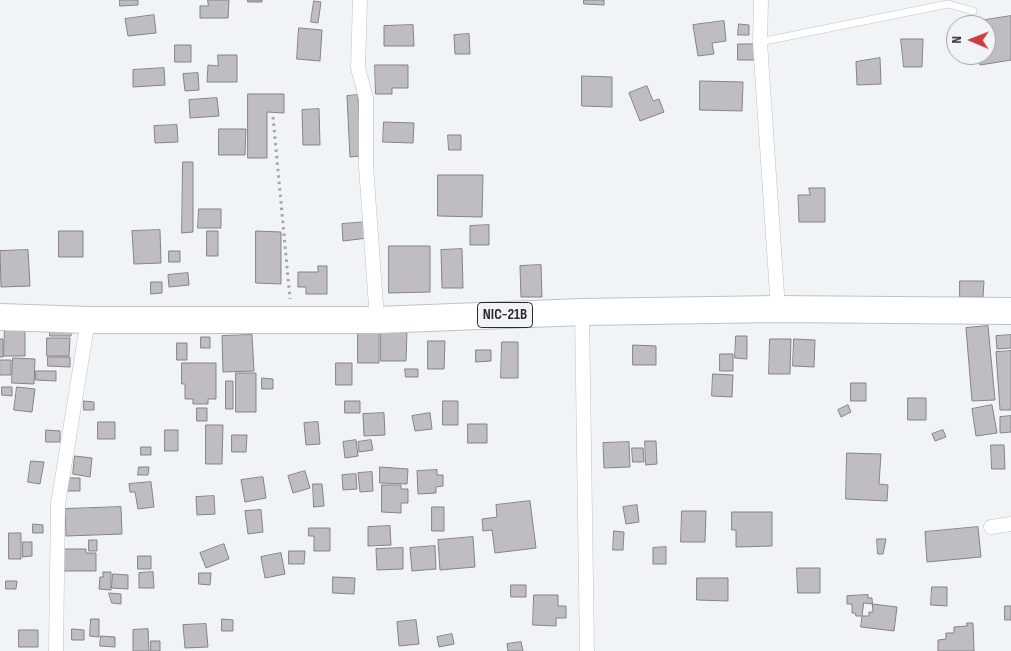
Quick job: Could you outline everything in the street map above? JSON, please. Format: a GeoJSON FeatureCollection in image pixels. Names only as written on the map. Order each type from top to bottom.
{"type":"FeatureCollection","features":[{"type":"Feature","properties":{"kind":"highway","name":"NIC-21B"},"geometry":{"type":"LineString","coordinates":[[0,317],[88,320],[376,320],[582,312],[778,309],[1011,310]]}},
{"type":"Feature","properties":{"kind":"street"},"geometry":{"type":"LineString","coordinates":[[360,0],[358,68],[366,98],[366,166],[376,320]]}},
{"type":"Feature","properties":{"kind":"street"},"geometry":{"type":"LineString","coordinates":[[761,0],[760,42],[778,309]]}},
{"type":"Feature","properties":{"kind":"street"},"geometry":{"type":"LineString","coordinates":[[582,312],[587,651]]}},
{"type":"Feature","properties":{"kind":"street"},"geometry":{"type":"LineString","coordinates":[[56,651],[58,504],[88,320]]}},
{"type":"Feature","properties":{"kind":"street"},"geometry":{"type":"LineString","coordinates":[[990,527],[1011,524]]}},
{"type":"Feature","properties":{"kind":"lane"},"geometry":{"type":"LineString","coordinates":[[760,42],[948,4],[974,11]]}},
{"type":"Feature","properties":{"kind":"path"},"geometry":{"type":"LineString","coordinates":[[273,117],[290,288],[291,320]]}},
{"type":"Feature","properties":{"kind":"building"},"geometry":{"type":"Polygon","coordinates":[[[120,0],[138,0],[138,5],[120,6],[120,0]]]}},
{"type":"Feature","properties":{"kind":"building"},"geometry":{"type":"Polygon","coordinates":[[[208,0],[229,0],[228,18],[200,18],[200,6],[208,6],[208,0]]]}},
{"type":"Feature","properties":{"kind":"building"},"geometry":{"type":"Polygon","coordinates":[[[248,0],[262,0],[262,2],[248,2],[248,0]]]}},
{"type":"Feature","properties":{"kind":"building"},"geometry":{"type":"Polygon","coordinates":[[[584,0],[604,0],[604,5],[584,4],[584,0]]]}},
{"type":"Feature","properties":{"kind":"building"},"geometry":{"type":"Polygon","coordinates":[[[314,1],[321,2],[318,23],[311,22],[314,1]]]}},
{"type":"Feature","properties":{"kind":"building"},"geometry":{"type":"Polygon","coordinates":[[[154,15],[156,33],[128,36],[125,19],[154,15]]]}},
{"type":"Feature","properties":{"kind":"building"},"geometry":{"type":"Polygon","coordinates":[[[1011,16],[1011,60],[996,62],[996,18],[1011,16]]]}},
{"type":"Feature","properties":{"kind":"building"},"geometry":{"type":"Polygon","coordinates":[[[724,21],[726,41],[712,43],[714,54],[698,56],[693,25],[724,21]]]}},
{"type":"Feature","properties":{"kind":"building"},"geometry":{"type":"Polygon","coordinates":[[[739,24],[749,25],[749,35],[738,35],[739,24]]]}},
{"type":"Feature","properties":{"kind":"building"},"geometry":{"type":"Polygon","coordinates":[[[413,25],[414,46],[384,46],[384,26],[413,25]]]}},
{"type":"Feature","properties":{"kind":"building"},"geometry":{"type":"Polygon","coordinates":[[[299,28],[322,30],[320,61],[297,59],[299,28]]]}},
{"type":"Feature","properties":{"kind":"building"},"geometry":{"type":"Polygon","coordinates":[[[469,34],[470,54],[455,54],[454,35],[469,34]]]}},
{"type":"Feature","properties":{"kind":"building"},"geometry":{"type":"Polygon","coordinates":[[[901,39],[923,39],[922,67],[904,67],[901,39]]]}},
{"type":"Feature","properties":{"kind":"building"},"geometry":{"type":"Polygon","coordinates":[[[738,44],[757,44],[757,60],[738,60],[738,44]]]}},
{"type":"Feature","properties":{"kind":"building"},"geometry":{"type":"Polygon","coordinates":[[[175,45],[191,45],[191,62],[175,62],[175,45]]]}},
{"type":"Feature","properties":{"kind":"building"},"geometry":{"type":"Polygon","coordinates":[[[218,55],[237,55],[237,82],[207,82],[208,65],[218,66],[218,55]]]}},
{"type":"Feature","properties":{"kind":"building"},"geometry":{"type":"Polygon","coordinates":[[[880,58],[881,84],[857,85],[856,62],[880,58]]]}},
{"type":"Feature","properties":{"kind":"building"},"geometry":{"type":"Polygon","coordinates":[[[375,65],[408,65],[408,88],[392,88],[392,94],[376,94],[375,65]]]}},
{"type":"Feature","properties":{"kind":"building"},"geometry":{"type":"Polygon","coordinates":[[[164,68],[165,85],[133,87],[133,70],[164,68]]]}},
{"type":"Feature","properties":{"kind":"building"},"geometry":{"type":"Polygon","coordinates":[[[198,73],[199,90],[185,91],[183,74],[198,73]]]}},
{"type":"Feature","properties":{"kind":"building"},"geometry":{"type":"Polygon","coordinates":[[[582,76],[612,77],[612,107],[582,106],[582,76]]]}},
{"type":"Feature","properties":{"kind":"building"},"geometry":{"type":"Polygon","coordinates":[[[700,81],[743,82],[742,111],[700,110],[700,81]]]}},
{"type":"Feature","properties":{"kind":"building"},"geometry":{"type":"Polygon","coordinates":[[[647,86],[653,101],[659,99],[664,112],[640,121],[629,93],[647,86]]]}},
{"type":"Feature","properties":{"kind":"building"},"geometry":{"type":"Polygon","coordinates":[[[248,94],[284,94],[284,113],[267,112],[267,158],[248,158],[248,94]]]}},
{"type":"Feature","properties":{"kind":"building"},"geometry":{"type":"Polygon","coordinates":[[[358,95],[361,156],[350,157],[347,96],[358,95]]]}},
{"type":"Feature","properties":{"kind":"building"},"geometry":{"type":"Polygon","coordinates":[[[217,98],[219,116],[190,118],[189,100],[217,98]]]}},
{"type":"Feature","properties":{"kind":"building"},"geometry":{"type":"Polygon","coordinates":[[[319,109],[320,145],[303,145],[302,110],[319,109]]]}},
{"type":"Feature","properties":{"kind":"building"},"geometry":{"type":"Polygon","coordinates":[[[384,122],[414,123],[413,143],[383,142],[384,122]]]}},
{"type":"Feature","properties":{"kind":"building"},"geometry":{"type":"Polygon","coordinates":[[[177,125],[178,142],[155,143],[154,126],[177,125]]]}},
{"type":"Feature","properties":{"kind":"building"},"geometry":{"type":"Polygon","coordinates":[[[219,129],[246,129],[245,155],[219,155],[219,129]]]}},
{"type":"Feature","properties":{"kind":"building"},"geometry":{"type":"Polygon","coordinates":[[[448,135],[461,135],[461,150],[449,150],[448,135]]]}},
{"type":"Feature","properties":{"kind":"building"},"geometry":{"type":"Polygon","coordinates":[[[183,162],[193,162],[193,232],[182,233],[183,162]]]}},
{"type":"Feature","properties":{"kind":"building"},"geometry":{"type":"Polygon","coordinates":[[[438,175],[483,175],[482,217],[438,216],[438,175]]]}},
{"type":"Feature","properties":{"kind":"building"},"geometry":{"type":"Polygon","coordinates":[[[809,188],[825,188],[825,222],[799,222],[798,195],[810,195],[809,188]]]}},
{"type":"Feature","properties":{"kind":"building"},"geometry":{"type":"Polygon","coordinates":[[[199,209],[221,209],[221,228],[198,228],[199,209]]]}},
{"type":"Feature","properties":{"kind":"building"},"geometry":{"type":"Polygon","coordinates":[[[367,222],[368,238],[343,241],[342,224],[367,222]]]}},
{"type":"Feature","properties":{"kind":"building"},"geometry":{"type":"Polygon","coordinates":[[[489,225],[489,245],[470,245],[470,226],[489,225]]]}},
{"type":"Feature","properties":{"kind":"building"},"geometry":{"type":"Polygon","coordinates":[[[160,230],[161,263],[134,264],[132,231],[160,230]]]}},
{"type":"Feature","properties":{"kind":"building"},"geometry":{"type":"Polygon","coordinates":[[[59,231],[83,231],[83,257],[59,257],[59,231]]]}},
{"type":"Feature","properties":{"kind":"building"},"geometry":{"type":"Polygon","coordinates":[[[207,231],[218,231],[218,256],[207,256],[207,231]]]}},
{"type":"Feature","properties":{"kind":"building"},"geometry":{"type":"Polygon","coordinates":[[[256,231],[281,232],[281,284],[256,283],[256,231]]]}},
{"type":"Feature","properties":{"kind":"building"},"geometry":{"type":"Polygon","coordinates":[[[389,246],[430,246],[430,292],[389,293],[389,246]]]}},
{"type":"Feature","properties":{"kind":"building"},"geometry":{"type":"Polygon","coordinates":[[[462,249],[463,288],[442,288],[441,250],[462,249]]]}},
{"type":"Feature","properties":{"kind":"building"},"geometry":{"type":"Polygon","coordinates":[[[28,250],[30,286],[1,287],[0,251],[28,250]]]}},
{"type":"Feature","properties":{"kind":"building"},"geometry":{"type":"Polygon","coordinates":[[[169,251],[180,251],[180,262],[169,262],[169,251]]]}},
{"type":"Feature","properties":{"kind":"building"},"geometry":{"type":"Polygon","coordinates":[[[541,265],[542,297],[521,297],[520,266],[541,265]]]}},
{"type":"Feature","properties":{"kind":"building"},"geometry":{"type":"Polygon","coordinates":[[[318,266],[327,266],[327,294],[306,294],[306,287],[298,287],[298,272],[318,272],[318,266]]]}},
{"type":"Feature","properties":{"kind":"building"},"geometry":{"type":"Polygon","coordinates":[[[188,273],[189,285],[169,287],[168,275],[188,273]]]}},
{"type":"Feature","properties":{"kind":"building"},"geometry":{"type":"Polygon","coordinates":[[[960,281],[984,281],[983,297],[960,297],[960,281]]]}},
{"type":"Feature","properties":{"kind":"building"},"geometry":{"type":"Polygon","coordinates":[[[151,282],[162,282],[162,293],[151,294],[151,282]]]}},
{"type":"Feature","properties":{"kind":"building"},"geometry":{"type":"Polygon","coordinates":[[[50,326],[71,326],[71,336],[50,336],[50,326]]]}},
{"type":"Feature","properties":{"kind":"building"},"geometry":{"type":"Polygon","coordinates":[[[988,326],[995,400],[972,401],[966,328],[988,326]]]}},
{"type":"Feature","properties":{"kind":"building"},"geometry":{"type":"Polygon","coordinates":[[[5,327],[25,327],[25,356],[4,356],[5,327]]]}},
{"type":"Feature","properties":{"kind":"building"},"geometry":{"type":"Polygon","coordinates":[[[381,329],[407,329],[406,361],[381,361],[381,329]]]}},
{"type":"Feature","properties":{"kind":"building"},"geometry":{"type":"Polygon","coordinates":[[[358,331],[379,331],[379,363],[358,363],[358,331]]]}},
{"type":"Feature","properties":{"kind":"building"},"geometry":{"type":"Polygon","coordinates":[[[252,335],[254,371],[223,372],[222,336],[252,335]]]}},
{"type":"Feature","properties":{"kind":"building"},"geometry":{"type":"Polygon","coordinates":[[[1011,335],[1011,348],[997,349],[996,336],[1011,335]]]}},
{"type":"Feature","properties":{"kind":"building"},"geometry":{"type":"Polygon","coordinates":[[[736,336],[747,336],[747,359],[735,358],[736,336]]]}},
{"type":"Feature","properties":{"kind":"building"},"geometry":{"type":"Polygon","coordinates":[[[201,337],[210,337],[210,348],[201,348],[201,337]]]}},
{"type":"Feature","properties":{"kind":"building"},"geometry":{"type":"Polygon","coordinates":[[[47,338],[70,338],[69,356],[47,356],[47,338]]]}},
{"type":"Feature","properties":{"kind":"building"},"geometry":{"type":"Polygon","coordinates":[[[0,339],[3,339],[3,357],[0,357],[0,339]]]}},
{"type":"Feature","properties":{"kind":"building"},"geometry":{"type":"Polygon","coordinates":[[[770,339],[791,339],[790,374],[769,374],[770,339]]]}},
{"type":"Feature","properties":{"kind":"building"},"geometry":{"type":"Polygon","coordinates":[[[794,339],[815,340],[814,367],[793,366],[794,339]]]}},
{"type":"Feature","properties":{"kind":"building"},"geometry":{"type":"Polygon","coordinates":[[[428,341],[445,341],[444,369],[428,369],[428,341]]]}},
{"type":"Feature","properties":{"kind":"building"},"geometry":{"type":"Polygon","coordinates":[[[502,342],[518,342],[518,378],[501,378],[502,342]]]}},
{"type":"Feature","properties":{"kind":"building"},"geometry":{"type":"Polygon","coordinates":[[[177,343],[187,343],[187,360],[177,360],[177,343]]]}},
{"type":"Feature","properties":{"kind":"building"},"geometry":{"type":"Polygon","coordinates":[[[633,345],[656,346],[656,365],[633,365],[633,345]]]}},
{"type":"Feature","properties":{"kind":"building"},"geometry":{"type":"Polygon","coordinates":[[[476,350],[491,350],[491,361],[476,362],[476,350]]]}},
{"type":"Feature","properties":{"kind":"building"},"geometry":{"type":"Polygon","coordinates":[[[1011,351],[1011,410],[1000,410],[996,352],[1011,351]]]}},
{"type":"Feature","properties":{"kind":"building"},"geometry":{"type":"Polygon","coordinates":[[[720,354],[733,354],[733,371],[720,371],[720,354]]]}},
{"type":"Feature","properties":{"kind":"building"},"geometry":{"type":"Polygon","coordinates":[[[48,357],[70,357],[70,367],[48,366],[48,357]]]}},
{"type":"Feature","properties":{"kind":"building"},"geometry":{"type":"Polygon","coordinates":[[[13,358],[35,359],[34,384],[12,383],[13,358]]]}},
{"type":"Feature","properties":{"kind":"building"},"geometry":{"type":"Polygon","coordinates":[[[0,360],[11,360],[11,375],[0,375],[0,360]]]}},
{"type":"Feature","properties":{"kind":"building"},"geometry":{"type":"Polygon","coordinates":[[[182,363],[216,363],[216,399],[208,399],[208,404],[193,404],[193,399],[185,399],[185,384],[182,384],[182,363]]]}},
{"type":"Feature","properties":{"kind":"building"},"geometry":{"type":"Polygon","coordinates":[[[336,363],[352,363],[352,385],[336,385],[336,363]]]}},
{"type":"Feature","properties":{"kind":"building"},"geometry":{"type":"Polygon","coordinates":[[[405,369],[418,369],[418,377],[406,377],[405,369]]]}},
{"type":"Feature","properties":{"kind":"building"},"geometry":{"type":"Polygon","coordinates":[[[36,371],[56,371],[56,381],[36,380],[36,371]]]}},
{"type":"Feature","properties":{"kind":"building"},"geometry":{"type":"Polygon","coordinates":[[[236,373],[256,373],[256,412],[236,412],[236,373]]]}},
{"type":"Feature","properties":{"kind":"building"},"geometry":{"type":"Polygon","coordinates":[[[713,374],[733,375],[732,397],[712,396],[713,374]]]}},
{"type":"Feature","properties":{"kind":"building"},"geometry":{"type":"Polygon","coordinates":[[[262,378],[273,379],[273,389],[262,389],[262,378]]]}},
{"type":"Feature","properties":{"kind":"building"},"geometry":{"type":"Polygon","coordinates":[[[226,381],[233,381],[233,409],[226,409],[226,381]]]}},
{"type":"Feature","properties":{"kind":"building"},"geometry":{"type":"Polygon","coordinates":[[[851,383],[866,383],[866,401],[851,401],[851,383]]]}},
{"type":"Feature","properties":{"kind":"building"},"geometry":{"type":"Polygon","coordinates":[[[2,387],[12,387],[12,396],[2,395],[2,387]]]}},
{"type":"Feature","properties":{"kind":"building"},"geometry":{"type":"Polygon","coordinates":[[[17,387],[35,389],[32,412],[14,410],[17,387]]]}},
{"type":"Feature","properties":{"kind":"building"},"geometry":{"type":"Polygon","coordinates":[[[908,398],[926,398],[926,420],[908,420],[908,398]]]}},
{"type":"Feature","properties":{"kind":"building"},"geometry":{"type":"Polygon","coordinates":[[[84,401],[94,402],[94,410],[84,410],[84,401]]]}},
{"type":"Feature","properties":{"kind":"building"},"geometry":{"type":"Polygon","coordinates":[[[345,401],[360,401],[360,413],[345,413],[345,401]]]}},
{"type":"Feature","properties":{"kind":"building"},"geometry":{"type":"Polygon","coordinates":[[[443,401],[458,401],[458,425],[443,425],[443,401]]]}},
{"type":"Feature","properties":{"kind":"building"},"geometry":{"type":"Polygon","coordinates":[[[848,405],[851,412],[841,417],[838,410],[848,405]]]}},
{"type":"Feature","properties":{"kind":"building"},"geometry":{"type":"Polygon","coordinates":[[[992,405],[997,433],[976,436],[972,409],[992,405]]]}},
{"type":"Feature","properties":{"kind":"building"},"geometry":{"type":"Polygon","coordinates":[[[197,408],[207,408],[207,421],[197,421],[197,408]]]}},
{"type":"Feature","properties":{"kind":"building"},"geometry":{"type":"Polygon","coordinates":[[[384,413],[385,435],[364,436],[363,414],[384,413]]]}},
{"type":"Feature","properties":{"kind":"building"},"geometry":{"type":"Polygon","coordinates":[[[430,413],[432,429],[415,431],[412,416],[430,413]]]}},
{"type":"Feature","properties":{"kind":"building"},"geometry":{"type":"Polygon","coordinates":[[[1011,416],[1011,432],[1000,433],[1000,417],[1011,416]]]}},
{"type":"Feature","properties":{"kind":"building"},"geometry":{"type":"Polygon","coordinates":[[[98,422],[115,422],[115,439],[98,439],[98,422]]]}},
{"type":"Feature","properties":{"kind":"building"},"geometry":{"type":"Polygon","coordinates":[[[318,422],[320,444],[306,445],[304,423],[318,422]]]}},
{"type":"Feature","properties":{"kind":"building"},"geometry":{"type":"Polygon","coordinates":[[[468,424],[487,424],[487,443],[468,443],[468,424]]]}},
{"type":"Feature","properties":{"kind":"building"},"geometry":{"type":"Polygon","coordinates":[[[206,425],[223,425],[222,464],[206,464],[206,425]]]}},
{"type":"Feature","properties":{"kind":"building"},"geometry":{"type":"Polygon","coordinates":[[[46,430],[60,431],[60,442],[46,442],[46,430]]]}},
{"type":"Feature","properties":{"kind":"building"},"geometry":{"type":"Polygon","coordinates":[[[165,430],[178,430],[178,451],[165,451],[165,430]]]}},
{"type":"Feature","properties":{"kind":"building"},"geometry":{"type":"Polygon","coordinates":[[[943,430],[946,437],[935,441],[932,434],[943,430]]]}},
{"type":"Feature","properties":{"kind":"building"},"geometry":{"type":"Polygon","coordinates":[[[232,435],[247,435],[246,452],[232,452],[232,435]]]}},
{"type":"Feature","properties":{"kind":"building"},"geometry":{"type":"Polygon","coordinates":[[[356,440],[358,456],[345,458],[343,442],[356,440]]]}},
{"type":"Feature","properties":{"kind":"building"},"geometry":{"type":"Polygon","coordinates":[[[371,440],[373,450],[359,452],[358,442],[371,440]]]}},
{"type":"Feature","properties":{"kind":"building"},"geometry":{"type":"Polygon","coordinates":[[[645,441],[656,441],[657,464],[646,465],[645,441]]]}},
{"type":"Feature","properties":{"kind":"building"},"geometry":{"type":"Polygon","coordinates":[[[629,442],[630,467],[604,468],[603,443],[629,442]]]}},
{"type":"Feature","properties":{"kind":"building"},"geometry":{"type":"Polygon","coordinates":[[[991,445],[1004,445],[1005,469],[992,469],[991,445]]]}},
{"type":"Feature","properties":{"kind":"building"},"geometry":{"type":"Polygon","coordinates":[[[141,447],[151,447],[151,455],[141,455],[141,447]]]}},
{"type":"Feature","properties":{"kind":"building"},"geometry":{"type":"Polygon","coordinates":[[[632,448],[643,448],[644,462],[633,462],[632,448]]]}},
{"type":"Feature","properties":{"kind":"building"},"geometry":{"type":"Polygon","coordinates":[[[847,453],[881,454],[879,484],[888,485],[887,501],[846,499],[847,453]]]}},
{"type":"Feature","properties":{"kind":"building"},"geometry":{"type":"Polygon","coordinates":[[[75,456],[92,458],[90,477],[73,474],[75,456]]]}},
{"type":"Feature","properties":{"kind":"building"},"geometry":{"type":"Polygon","coordinates":[[[31,461],[44,462],[40,484],[28,482],[31,461]]]}},
{"type":"Feature","properties":{"kind":"building"},"geometry":{"type":"Polygon","coordinates":[[[139,467],[149,467],[148,475],[138,475],[139,467]]]}},
{"type":"Feature","properties":{"kind":"building"},"geometry":{"type":"Polygon","coordinates":[[[380,467],[408,469],[407,484],[380,483],[380,467]]]}},
{"type":"Feature","properties":{"kind":"building"},"geometry":{"type":"Polygon","coordinates":[[[437,470],[437,475],[443,475],[443,486],[436,487],[436,493],[418,494],[417,471],[437,470]]]}},
{"type":"Feature","properties":{"kind":"building"},"geometry":{"type":"Polygon","coordinates":[[[305,471],[310,488],[293,493],[288,476],[305,471]]]}},
{"type":"Feature","properties":{"kind":"building"},"geometry":{"type":"Polygon","coordinates":[[[372,472],[373,491],[360,492],[358,473],[372,472]]]}},
{"type":"Feature","properties":{"kind":"building"},"geometry":{"type":"Polygon","coordinates":[[[356,474],[357,489],[343,490],[342,475],[356,474]]]}},
{"type":"Feature","properties":{"kind":"building"},"geometry":{"type":"Polygon","coordinates":[[[263,477],[266,498],[245,502],[241,480],[263,477]]]}},
{"type":"Feature","properties":{"kind":"building"},"geometry":{"type":"Polygon","coordinates":[[[67,478],[80,478],[80,491],[67,491],[67,478]]]}},
{"type":"Feature","properties":{"kind":"building"},"geometry":{"type":"Polygon","coordinates":[[[151,482],[154,507],[138,509],[135,492],[130,492],[129,484],[151,482]]]}},
{"type":"Feature","properties":{"kind":"building"},"geometry":{"type":"Polygon","coordinates":[[[313,484],[322,484],[324,506],[314,507],[313,484]]]}},
{"type":"Feature","properties":{"kind":"building"},"geometry":{"type":"Polygon","coordinates":[[[382,485],[401,485],[401,489],[408,489],[408,503],[401,503],[401,513],[382,512],[382,485]]]}},
{"type":"Feature","properties":{"kind":"building"},"geometry":{"type":"Polygon","coordinates":[[[214,496],[215,514],[197,515],[196,497],[214,496]]]}},
{"type":"Feature","properties":{"kind":"building"},"geometry":{"type":"Polygon","coordinates":[[[530,501],[536,548],[495,553],[492,530],[483,531],[482,519],[497,517],[496,505],[530,501]]]}},
{"type":"Feature","properties":{"kind":"building"},"geometry":{"type":"Polygon","coordinates":[[[637,505],[639,522],[626,524],[623,507],[637,505]]]}},
{"type":"Feature","properties":{"kind":"building"},"geometry":{"type":"Polygon","coordinates":[[[121,507],[122,534],[66,536],[65,509],[121,507]]]}},
{"type":"Feature","properties":{"kind":"building"},"geometry":{"type":"Polygon","coordinates":[[[432,507],[444,507],[444,531],[432,531],[432,507]]]}},
{"type":"Feature","properties":{"kind":"building"},"geometry":{"type":"Polygon","coordinates":[[[261,510],[263,532],[248,534],[245,511],[261,510]]]}},
{"type":"Feature","properties":{"kind":"building"},"geometry":{"type":"Polygon","coordinates":[[[682,511],[706,511],[705,542],[681,542],[682,511]]]}},
{"type":"Feature","properties":{"kind":"building"},"geometry":{"type":"Polygon","coordinates":[[[732,512],[772,512],[772,546],[736,547],[736,530],[732,530],[732,512]]]}},
{"type":"Feature","properties":{"kind":"building"},"geometry":{"type":"Polygon","coordinates":[[[33,524],[43,525],[43,533],[33,533],[33,524]]]}},
{"type":"Feature","properties":{"kind":"building"},"geometry":{"type":"Polygon","coordinates":[[[390,526],[391,545],[368,546],[368,527],[390,526]]]}},
{"type":"Feature","properties":{"kind":"building"},"geometry":{"type":"Polygon","coordinates":[[[978,527],[981,557],[927,562],[925,532],[978,527]]]}},
{"type":"Feature","properties":{"kind":"building"},"geometry":{"type":"Polygon","coordinates":[[[309,528],[330,528],[330,551],[314,551],[314,536],[309,536],[309,528]]]}},
{"type":"Feature","properties":{"kind":"building"},"geometry":{"type":"Polygon","coordinates":[[[614,531],[624,532],[623,550],[613,550],[614,531]]]}},
{"type":"Feature","properties":{"kind":"building"},"geometry":{"type":"Polygon","coordinates":[[[9,533],[21,533],[21,559],[9,559],[9,533]]]}},
{"type":"Feature","properties":{"kind":"building"},"geometry":{"type":"Polygon","coordinates":[[[473,537],[475,567],[440,570],[438,540],[473,537]]]}},
{"type":"Feature","properties":{"kind":"building"},"geometry":{"type":"Polygon","coordinates":[[[877,539],[886,539],[883,554],[878,554],[877,539]]]}},
{"type":"Feature","properties":{"kind":"building"},"geometry":{"type":"Polygon","coordinates":[[[89,540],[97,540],[97,551],[89,551],[89,540]]]}},
{"type":"Feature","properties":{"kind":"building"},"geometry":{"type":"Polygon","coordinates":[[[23,542],[32,542],[32,556],[23,557],[23,542]]]}},
{"type":"Feature","properties":{"kind":"building"},"geometry":{"type":"Polygon","coordinates":[[[224,544],[229,559],[206,568],[200,553],[224,544]]]}},
{"type":"Feature","properties":{"kind":"building"},"geometry":{"type":"Polygon","coordinates":[[[435,546],[436,569],[412,571],[410,548],[435,546]]]}},
{"type":"Feature","properties":{"kind":"building"},"geometry":{"type":"Polygon","coordinates":[[[666,547],[666,564],[653,564],[653,548],[666,547]]]}},
{"type":"Feature","properties":{"kind":"building"},"geometry":{"type":"Polygon","coordinates":[[[403,548],[403,569],[377,570],[376,549],[403,548]]]}},
{"type":"Feature","properties":{"kind":"building"},"geometry":{"type":"Polygon","coordinates":[[[63,549],[86,549],[86,553],[96,553],[96,571],[63,571],[63,549]]]}},
{"type":"Feature","properties":{"kind":"building"},"geometry":{"type":"Polygon","coordinates":[[[289,551],[305,551],[304,564],[289,564],[289,551]]]}},
{"type":"Feature","properties":{"kind":"building"},"geometry":{"type":"Polygon","coordinates":[[[281,553],[285,574],[265,578],[261,557],[281,553]]]}},
{"type":"Feature","properties":{"kind":"building"},"geometry":{"type":"Polygon","coordinates":[[[138,556],[151,556],[151,569],[138,569],[138,556]]]}},
{"type":"Feature","properties":{"kind":"building"},"geometry":{"type":"Polygon","coordinates":[[[797,568],[820,568],[820,593],[798,593],[797,568]]]}},
{"type":"Feature","properties":{"kind":"building"},"geometry":{"type":"Polygon","coordinates":[[[103,572],[111,572],[111,590],[99,589],[100,577],[103,577],[103,572]]]}},
{"type":"Feature","properties":{"kind":"building"},"geometry":{"type":"Polygon","coordinates":[[[153,572],[154,588],[139,588],[139,573],[153,572]]]}},
{"type":"Feature","properties":{"kind":"building"},"geometry":{"type":"Polygon","coordinates":[[[199,573],[211,573],[210,585],[199,584],[199,573]]]}},
{"type":"Feature","properties":{"kind":"building"},"geometry":{"type":"Polygon","coordinates":[[[113,574],[128,575],[128,589],[112,588],[113,574]]]}},
{"type":"Feature","properties":{"kind":"building"},"geometry":{"type":"Polygon","coordinates":[[[333,577],[355,578],[354,594],[333,593],[333,577]]]}},
{"type":"Feature","properties":{"kind":"building"},"geometry":{"type":"Polygon","coordinates":[[[697,578],[728,578],[728,601],[697,600],[697,578]]]}},
{"type":"Feature","properties":{"kind":"building"},"geometry":{"type":"Polygon","coordinates":[[[6,581],[17,581],[16,589],[6,589],[6,581]]]}},
{"type":"Feature","properties":{"kind":"building"},"geometry":{"type":"Polygon","coordinates":[[[511,585],[526,585],[526,597],[511,597],[511,585]]]}},
{"type":"Feature","properties":{"kind":"building"},"geometry":{"type":"Polygon","coordinates":[[[932,587],[947,587],[947,606],[931,605],[932,587]]]}},
{"type":"Feature","properties":{"kind":"building"},"geometry":{"type":"Polygon","coordinates":[[[109,593],[121,594],[121,604],[112,603],[109,593]]]}},
{"type":"Feature","properties":{"kind":"building"},"geometry":{"type":"Polygon","coordinates":[[[534,595],[558,595],[558,606],[566,606],[566,618],[556,618],[556,626],[533,625],[534,595]]]}},
{"type":"Feature","properties":{"kind":"building"},"geometry":{"type":"Polygon","coordinates":[[[868,595],[868,598],[872,598],[873,612],[869,612],[869,616],[856,616],[855,613],[852,613],[852,604],[847,604],[847,596],[868,595]]]}},
{"type":"Feature","properties":{"kind":"building"},"geometry":{"type":"Polygon","coordinates":[[[864,603],[897,607],[894,631],[861,627],[864,603]]]}},
{"type":"Feature","properties":{"kind":"building"},"geometry":{"type":"Polygon","coordinates":[[[1005,606],[1011,606],[1011,620],[1005,620],[1005,606]]]}},
{"type":"Feature","properties":{"kind":"building"},"geometry":{"type":"Polygon","coordinates":[[[91,619],[99,619],[99,637],[90,636],[91,619]]]}},
{"type":"Feature","properties":{"kind":"building"},"geometry":{"type":"Polygon","coordinates":[[[222,619],[233,620],[233,631],[222,631],[222,619]]]}},
{"type":"Feature","properties":{"kind":"building"},"geometry":{"type":"Polygon","coordinates":[[[416,620],[419,644],[399,646],[397,622],[416,620]]]}},
{"type":"Feature","properties":{"kind":"building"},"geometry":{"type":"Polygon","coordinates":[[[967,623],[973,623],[974,651],[938,651],[938,640],[946,639],[946,633],[954,633],[954,627],[967,626],[967,623]]]}},
{"type":"Feature","properties":{"kind":"building"},"geometry":{"type":"Polygon","coordinates":[[[206,624],[208,647],[185,648],[183,625],[206,624]]]}},
{"type":"Feature","properties":{"kind":"building"},"geometry":{"type":"Polygon","coordinates":[[[72,629],[84,630],[84,640],[72,640],[72,629]]]}},
{"type":"Feature","properties":{"kind":"building"},"geometry":{"type":"Polygon","coordinates":[[[148,629],[149,651],[133,651],[133,630],[148,629]]]}},
{"type":"Feature","properties":{"kind":"building"},"geometry":{"type":"Polygon","coordinates":[[[19,630],[38,630],[38,647],[19,647],[19,630]]]}},
{"type":"Feature","properties":{"kind":"building"},"geometry":{"type":"Polygon","coordinates":[[[452,634],[454,644],[439,647],[437,637],[452,634]]]}},
{"type":"Feature","properties":{"kind":"building"},"geometry":{"type":"Polygon","coordinates":[[[101,636],[115,637],[115,647],[100,646],[101,636]]]}},
{"type":"Feature","properties":{"kind":"building"},"geometry":{"type":"Polygon","coordinates":[[[151,641],[160,641],[160,651],[151,651],[151,641]]]}},
{"type":"Feature","properties":{"kind":"building"},"geometry":{"type":"Polygon","coordinates":[[[521,642],[523,651],[508,651],[507,644],[521,642]]]}}]}
